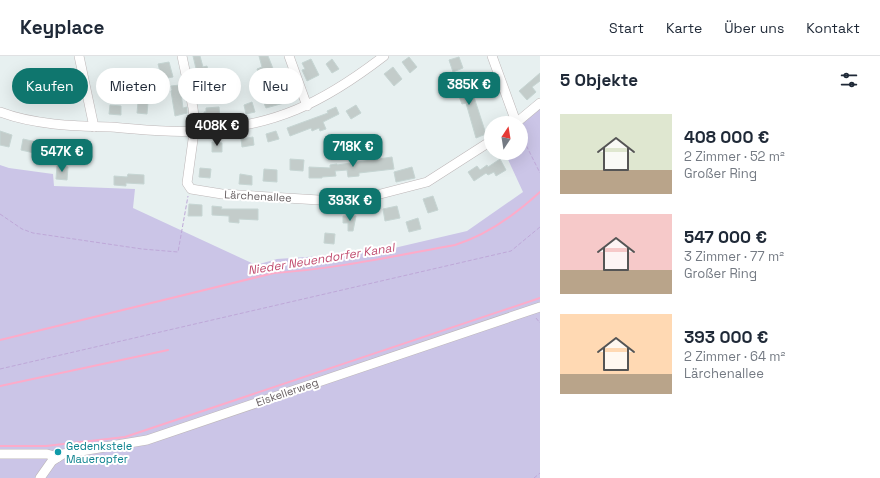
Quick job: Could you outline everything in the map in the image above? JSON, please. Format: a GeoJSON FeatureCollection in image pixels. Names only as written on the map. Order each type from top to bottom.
{"type":"FeatureCollection","features":[{"type":"Feature","properties":{"kind":"street"},"geometry":{"type":"LineString","coordinates":[[78,56],[94,127]]}},
{"type":"Feature","properties":{"kind":"street"},"geometry":{"type":"LineString","coordinates":[[182,56],[193,108],[194,131],[187,183],[189,187]]}},
{"type":"Feature","properties":{"kind":"street"},"geometry":{"type":"LineString","coordinates":[[289,56],[307,106]]}},
{"type":"Feature","properties":{"kind":"street"},"geometry":{"type":"LineString","coordinates":[[0,112],[18,119],[94,127],[194,131],[241,126],[287,114],[307,106],[354,79],[384,56]]}},
{"type":"Feature","properties":{"kind":"street"},"geometry":{"type":"LineString","coordinates":[[492,56],[513,116]]}},
{"type":"Feature","properties":{"kind":"street"},"geometry":{"type":"LineString","coordinates":[[524,116],[540,103]]}},
{"type":"Feature","properties":{"kind":"street","name":"Lärchenallee"},"geometry":{"type":"LineString","coordinates":[[189,187],[198,191],[222,194],[319,200],[349,200],[365,198],[427,182],[484,146]]}},
{"type":"Feature","properties":{"kind":"street","name":"Eiskellerweg"},"geometry":{"type":"LineString","coordinates":[[58,457],[71,453],[148,440],[540,307]]}},
{"type":"Feature","properties":{"kind":"street"},"geometry":{"type":"LineString","coordinates":[[0,454],[47,454],[58,457]]}},
{"type":"Feature","properties":{"kind":"street"},"geometry":{"type":"LineString","coordinates":[[40,478],[52,461],[58,457]]}},
{"type":"Feature","properties":{"kind":"path"},"geometry":{"type":"LineString","coordinates":[[528,148],[540,173]]}},
{"type":"Feature","properties":{"kind":"path"},"geometry":{"type":"LineString","coordinates":[[0,214],[22,229],[33,233],[142,250],[178,252],[189,187]]}},
{"type":"Feature","properties":{"kind":"path"},"geometry":{"type":"LineString","coordinates":[[0,369],[511,251],[540,227]]}},
{"type":"Feature","properties":{"kind":"path"},"geometry":{"type":"LineString","coordinates":[[534,478],[540,473]]}},
{"type":"Feature","properties":{"kind":"shaded area"},"geometry":{"type":"Polygon","coordinates":[[[540,105],[540,478],[0,478],[0,165],[9,168],[53,174],[54,186],[135,189],[133,208],[256,265],[277,259],[336,255],[358,251],[377,252],[467,231],[523,192],[508,160],[528,160],[528,116],[540,105]]]}},
{"type":"Feature","properties":{"kind":"building"},"geometry":{"type":"Polygon","coordinates":[[[193,56],[200,56],[203,67],[207,66],[207,68],[196,68],[193,56]]]}},
{"type":"Feature","properties":{"kind":"building"},"geometry":{"type":"Polygon","coordinates":[[[259,56],[268,56],[273,68],[260,68],[262,67],[259,56]]]}},
{"type":"Feature","properties":{"kind":"building"},"geometry":{"type":"Polygon","coordinates":[[[409,57],[417,67],[410,73],[402,62],[409,57]]]}},
{"type":"Feature","properties":{"kind":"building"},"geometry":{"type":"Polygon","coordinates":[[[459,57],[463,68],[453,72],[449,60],[459,57]]]}},
{"type":"Feature","properties":{"kind":"building"},"geometry":{"type":"Polygon","coordinates":[[[311,59],[319,75],[307,81],[303,72],[303,70],[305,69],[302,63],[311,59]]]}},
{"type":"Feature","properties":{"kind":"building"},"geometry":{"type":"Polygon","coordinates":[[[332,59],[339,69],[332,73],[326,64],[332,59]]]}},
{"type":"Feature","properties":{"kind":"building"},"geometry":{"type":"Polygon","coordinates":[[[169,62],[173,77],[170,78],[170,68],[159,68],[158,64],[169,62]]]}},
{"type":"Feature","properties":{"kind":"building"},"geometry":{"type":"Polygon","coordinates":[[[393,67],[402,79],[394,86],[384,74],[393,67]]]}},
{"type":"Feature","properties":{"kind":"building"},"geometry":{"type":"Polygon","coordinates":[[[540,73],[540,81],[532,87],[536,92],[527,100],[519,91],[540,73]]]}},
{"type":"Feature","properties":{"kind":"building"},"geometry":{"type":"Polygon","coordinates":[[[460,77],[465,93],[472,91],[484,128],[484,135],[476,138],[466,103],[462,104],[456,89],[451,90],[448,81],[460,77]]]}},
{"type":"Feature","properties":{"kind":"building"},"geometry":{"type":"Polygon","coordinates":[[[178,85],[178,104],[182,104],[183,108],[187,107],[187,113],[175,116],[171,86],[178,85]]]}},
{"type":"Feature","properties":{"kind":"building"},"geometry":{"type":"Polygon","coordinates":[[[249,103],[253,104],[255,112],[246,114],[244,105],[249,103]]]}},
{"type":"Feature","properties":{"kind":"building"},"geometry":{"type":"Polygon","coordinates":[[[138,104],[148,104],[147,114],[137,113],[138,104]]]}},
{"type":"Feature","properties":{"kind":"building"},"geometry":{"type":"Polygon","coordinates":[[[264,104],[280,104],[266,108],[264,104]]]}},
{"type":"Feature","properties":{"kind":"building"},"geometry":{"type":"Polygon","coordinates":[[[110,105],[121,106],[121,115],[109,114],[110,105]]]}},
{"type":"Feature","properties":{"kind":"building"},"geometry":{"type":"Polygon","coordinates":[[[356,105],[361,113],[351,119],[346,111],[356,105]]]}},
{"type":"Feature","properties":{"kind":"building"},"geometry":{"type":"Polygon","coordinates":[[[219,107],[220,118],[204,119],[204,112],[206,112],[206,108],[219,107]]]}},
{"type":"Feature","properties":{"kind":"building"},"geometry":{"type":"Polygon","coordinates":[[[336,107],[339,114],[323,122],[326,129],[320,131],[319,128],[312,131],[311,128],[290,136],[287,128],[328,113],[327,111],[336,107]]]}},
{"type":"Feature","properties":{"kind":"building"},"geometry":{"type":"Polygon","coordinates":[[[0,131],[12,135],[9,147],[0,145],[0,131]]]}},
{"type":"Feature","properties":{"kind":"building"},"geometry":{"type":"Polygon","coordinates":[[[276,131],[279,139],[268,142],[266,134],[276,131]]]}},
{"type":"Feature","properties":{"kind":"building"},"geometry":{"type":"Polygon","coordinates":[[[253,137],[254,145],[242,147],[241,139],[253,137]]]}},
{"type":"Feature","properties":{"kind":"building"},"geometry":{"type":"Polygon","coordinates":[[[23,139],[37,142],[34,153],[21,150],[23,139]]]}},
{"type":"Feature","properties":{"kind":"building"},"geometry":{"type":"Polygon","coordinates":[[[212,142],[222,143],[222,152],[212,152],[212,142]]]}},
{"type":"Feature","properties":{"kind":"building"},"geometry":{"type":"Polygon","coordinates":[[[392,157],[394,169],[359,173],[359,176],[348,177],[347,170],[335,171],[336,176],[309,178],[309,167],[330,168],[330,165],[392,157]]]}},
{"type":"Feature","properties":{"kind":"building"},"geometry":{"type":"Polygon","coordinates":[[[290,159],[304,160],[303,171],[290,170],[290,159]]]}},
{"type":"Feature","properties":{"kind":"building"},"geometry":{"type":"Polygon","coordinates":[[[501,160],[506,170],[496,176],[494,172],[488,175],[486,173],[474,181],[468,172],[477,166],[480,170],[487,165],[488,167],[501,160]]]}},
{"type":"Feature","properties":{"kind":"building"},"geometry":{"type":"Polygon","coordinates":[[[57,166],[68,167],[67,180],[56,179],[57,166]]]}},
{"type":"Feature","properties":{"kind":"building"},"geometry":{"type":"Polygon","coordinates":[[[412,167],[415,178],[396,182],[394,172],[412,167]]]}},
{"type":"Feature","properties":{"kind":"building"},"geometry":{"type":"Polygon","coordinates":[[[200,168],[211,169],[210,178],[199,177],[200,168]]]}},
{"type":"Feature","properties":{"kind":"building"},"geometry":{"type":"Polygon","coordinates":[[[264,169],[277,170],[277,182],[263,181],[264,169]]]}},
{"type":"Feature","properties":{"kind":"building"},"geometry":{"type":"Polygon","coordinates":[[[128,174],[144,175],[144,184],[126,183],[126,186],[114,185],[114,176],[127,177],[128,174]]]}},
{"type":"Feature","properties":{"kind":"building"},"geometry":{"type":"Polygon","coordinates":[[[240,174],[252,176],[252,185],[239,184],[240,174]]]}},
{"type":"Feature","properties":{"kind":"building"},"geometry":{"type":"Polygon","coordinates":[[[433,196],[438,210],[428,213],[423,199],[433,196]]]}},
{"type":"Feature","properties":{"kind":"building"},"geometry":{"type":"Polygon","coordinates":[[[189,204],[202,205],[202,216],[188,216],[189,204]]]}},
{"type":"Feature","properties":{"kind":"building"},"geometry":{"type":"Polygon","coordinates":[[[212,206],[222,207],[221,209],[258,209],[258,220],[239,219],[239,223],[229,222],[229,216],[212,215],[212,206]]]}},
{"type":"Feature","properties":{"kind":"building"},"geometry":{"type":"Polygon","coordinates":[[[397,206],[400,218],[385,221],[383,209],[397,206]]]}},
{"type":"Feature","properties":{"kind":"building"},"geometry":{"type":"Polygon","coordinates":[[[343,216],[356,216],[353,231],[348,231],[348,223],[343,223],[343,216]]]}},
{"type":"Feature","properties":{"kind":"building"},"geometry":{"type":"Polygon","coordinates":[[[418,218],[421,229],[409,232],[406,222],[418,218]]]}},
{"type":"Feature","properties":{"kind":"building"},"geometry":{"type":"Polygon","coordinates":[[[325,233],[335,234],[334,244],[324,243],[325,233]]]}},
{"type":"Feature","properties":{"kind":"waterway","name":"Nieder Neuendorfer Kanal"},"geometry":{"type":"LineString","coordinates":[[0,340],[274,273],[342,265],[455,245],[489,230],[521,209],[540,192]]}},
{"type":"Feature","properties":{"kind":"waterway"},"geometry":{"type":"LineString","coordinates":[[0,446],[46,446],[125,437],[540,298]]}},
{"type":"Feature","properties":{"kind":"waterway"},"geometry":{"type":"LineString","coordinates":[[0,386],[168,350]]}},
{"type":"Feature","properties":{"kind":"place","name":"Gedenkstele Maueropfer"},"geometry":{"type":"Point","coordinates":[58,452]}}]}
